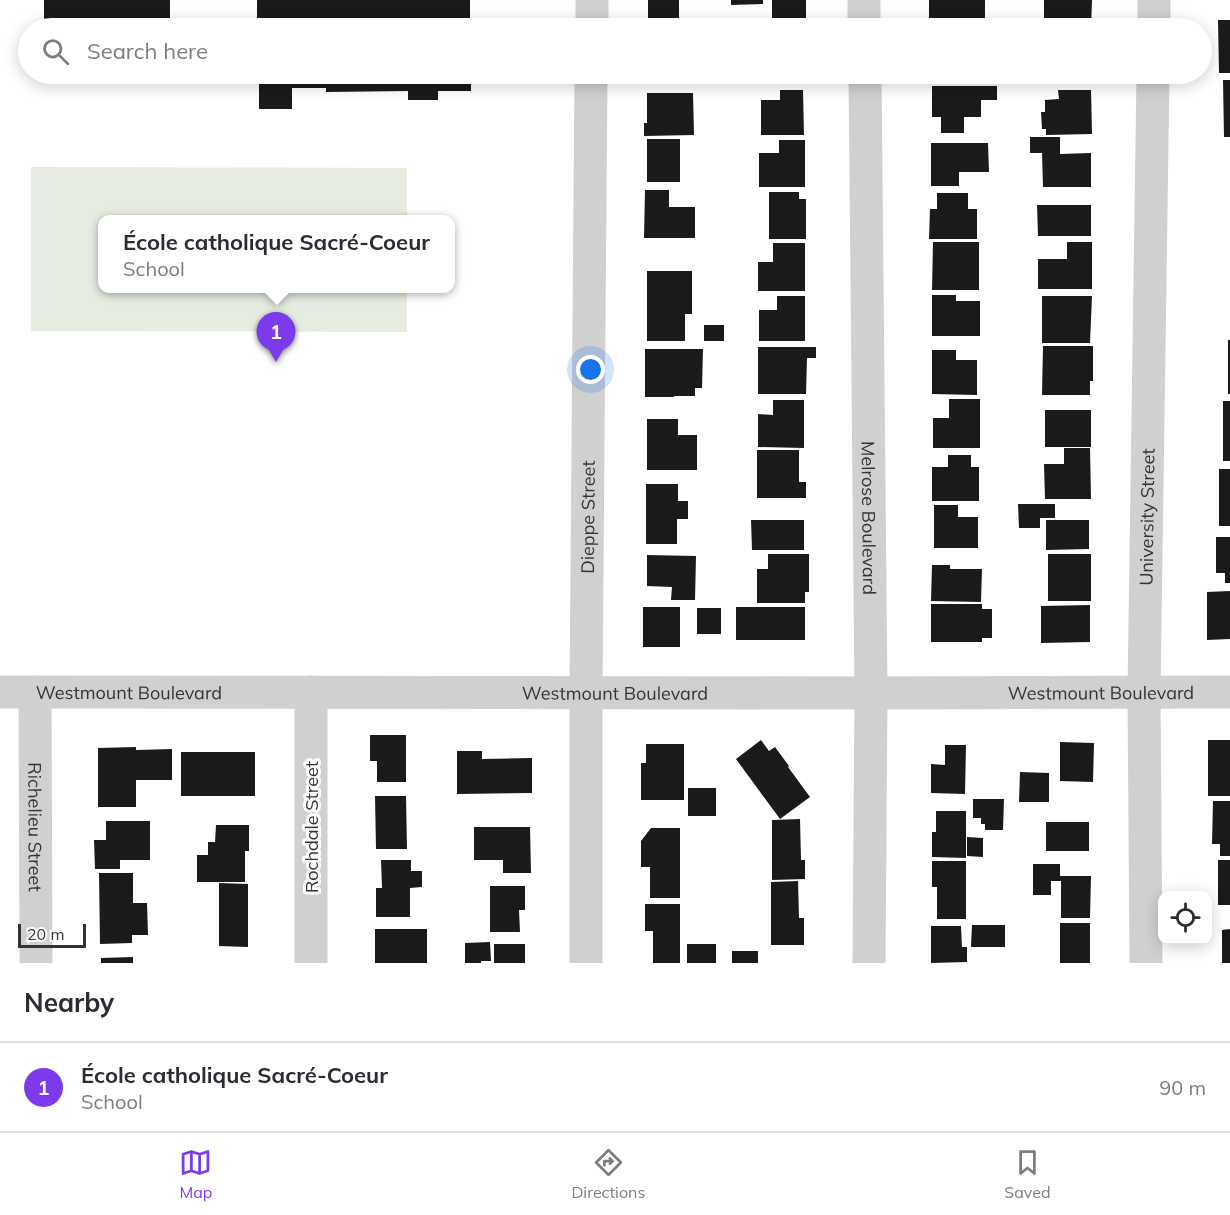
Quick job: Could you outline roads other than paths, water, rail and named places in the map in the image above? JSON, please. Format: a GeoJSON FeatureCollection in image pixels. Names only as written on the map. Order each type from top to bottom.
{"type":"FeatureCollection","features":[{"type":"Feature","properties":{"kind":"street"},"geometry":{"type":"LineString","coordinates":[[592,0],[592,18]]}},
{"type":"Feature","properties":{"kind":"street"},"geometry":{"type":"LineString","coordinates":[[864,0],[864,18]]}},
{"type":"Feature","properties":{"kind":"street"},"geometry":{"type":"LineString","coordinates":[[1154,0],[1154,18]]}},
{"type":"Feature","properties":{"kind":"street","name":"Dieppe Street"},"geometry":{"type":"LineString","coordinates":[[586,963],[591,84]]}},
{"type":"Feature","properties":{"kind":"street","name":"Melrose Boulevard"},"geometry":{"type":"LineString","coordinates":[[865,84],[871,693],[869,963]]}},
{"type":"Feature","properties":{"kind":"street","name":"University Street"},"geometry":{"type":"LineString","coordinates":[[1146,963],[1144,692],[1153,84]]}},
{"type":"Feature","properties":{"kind":"street","name":"Westmount Boulevard"},"geometry":{"type":"LineString","coordinates":[[0,692],[1230,692]]}},
{"type":"Feature","properties":{"kind":"street","name":"Richelieu Street"},"geometry":{"type":"LineString","coordinates":[[35,692],[36,963]]}},
{"type":"Feature","properties":{"kind":"street","name":"Rochdale Street"},"geometry":{"type":"LineString","coordinates":[[311,692],[311,963]]}},
{"type":"Feature","properties":{"kind":"place","name":"École catholique Sacré-Coeur"},"geometry":{"type":"Point","coordinates":[276,362]}}]}
